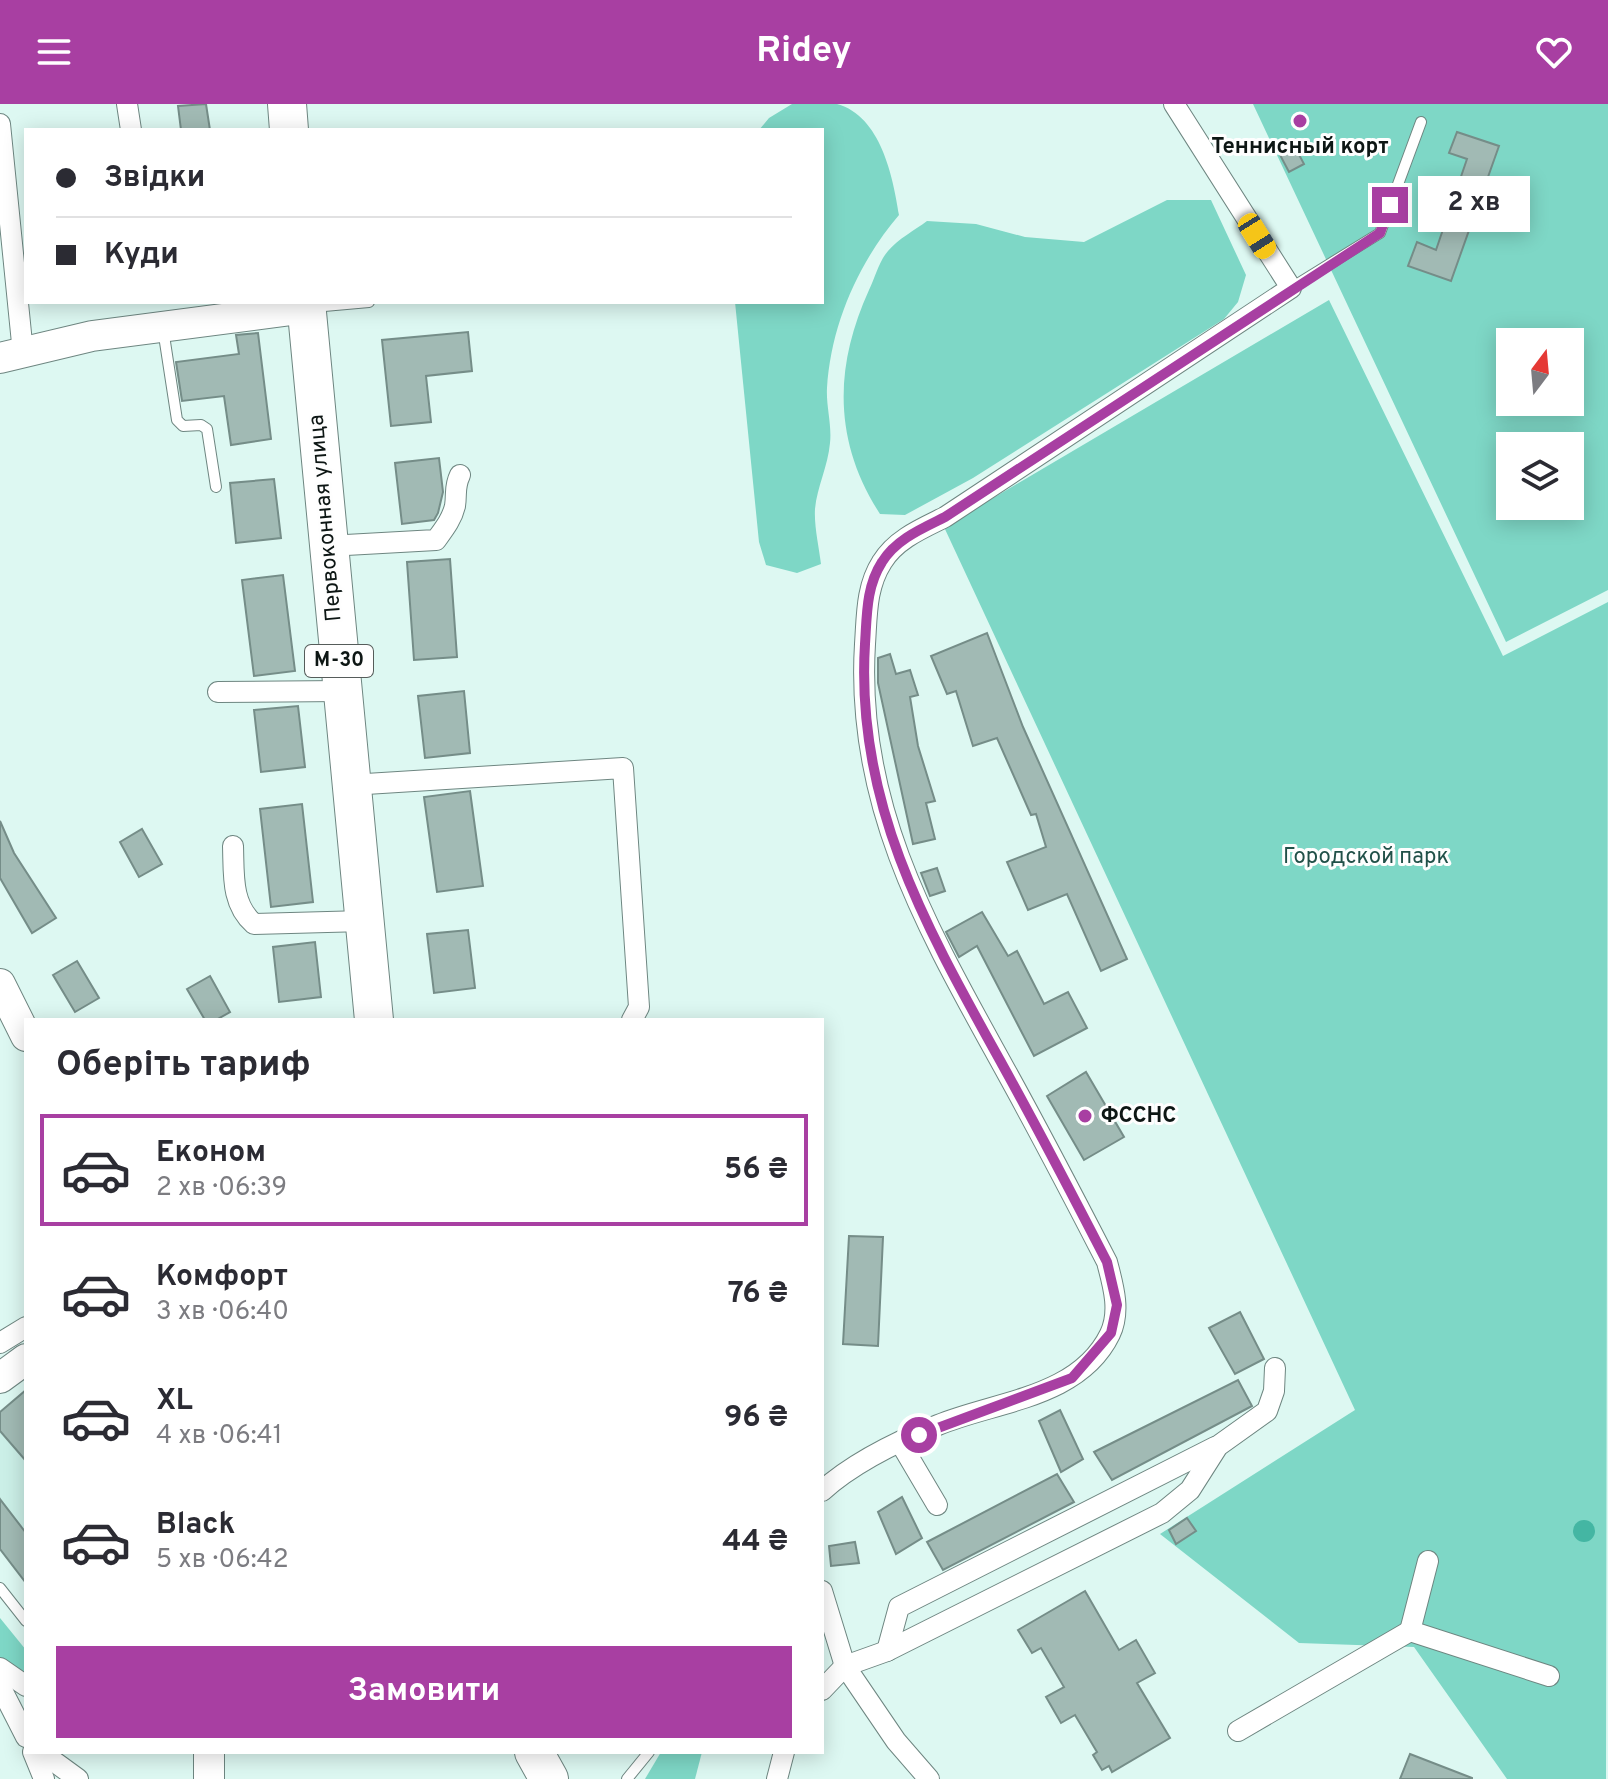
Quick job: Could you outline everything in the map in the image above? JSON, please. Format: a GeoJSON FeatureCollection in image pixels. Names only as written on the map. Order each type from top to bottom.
{"type":"FeatureCollection","features":[{"type":"Feature","properties":{"kind":"highway"},"geometry":{"type":"LineString","coordinates":[[287,104],[289,128]]}},
{"type":"Feature","properties":{"kind":"highway","name":"Первоконная улица"},"geometry":{"type":"LineString","coordinates":[[306,305],[374,1018]]}},
{"type":"Feature","properties":{"kind":"highway"},"geometry":{"type":"LineString","coordinates":[[535,1754],[549,1779]]}},
{"type":"Feature","properties":{"kind":"main road"},"geometry":{"type":"LineString","coordinates":[[12,356],[92,336],[306,305]]}},
{"type":"Feature","properties":{"kind":"main road"},"geometry":{"type":"LineString","coordinates":[[0,984],[24,1032]]}},
{"type":"Feature","properties":{"kind":"main road"},"geometry":{"type":"LineString","coordinates":[[0,1378],[24,1360]]}},
{"type":"Feature","properties":{"kind":"main road"},"geometry":{"type":"LineString","coordinates":[[209,1754],[209,1779]]}},
{"type":"Feature","properties":{"kind":"street"},"geometry":{"type":"LineString","coordinates":[[127,104],[131,128]]}},
{"type":"Feature","properties":{"kind":"street"},"geometry":{"type":"LineString","coordinates":[[824,1489],[847,1468],[937,1425],[1025,1398],[1072,1378],[1111,1333],[1117,1305],[1107,1262],[928,930],[900,866],[870,758],[863,677],[869,591],[883,560],[910,534],[945,517],[1291,288],[1174,104]]}},
{"type":"Feature","properties":{"kind":"street"},"geometry":{"type":"LineString","coordinates":[[0,124],[12,356]]}},
{"type":"Feature","properties":{"kind":"street"},"geometry":{"type":"LineString","coordinates":[[328,546],[436,540],[449,522],[455,504],[454,486],[460,475]]}},
{"type":"Feature","properties":{"kind":"street"},"geometry":{"type":"LineString","coordinates":[[218,692],[341,691]]}},
{"type":"Feature","properties":{"kind":"street"},"geometry":{"type":"LineString","coordinates":[[350,785],[623,768],[639,1007],[633,1018]]}},
{"type":"Feature","properties":{"kind":"street"},"geometry":{"type":"LineString","coordinates":[[233,846],[235,891],[243,915],[254,924],[364,921]]}},
{"type":"Feature","properties":{"kind":"street"},"geometry":{"type":"LineString","coordinates":[[0,1343],[24,1328]]}},
{"type":"Feature","properties":{"kind":"street"},"geometry":{"type":"LineString","coordinates":[[887,1651],[899,1607],[1218,1446],[1267,1411],[1274,1391],[1275,1368]]}},
{"type":"Feature","properties":{"kind":"street"},"geometry":{"type":"LineString","coordinates":[[901,1444],[937,1505]]}},
{"type":"Feature","properties":{"kind":"street"},"geometry":{"type":"LineString","coordinates":[[824,1688],[845,1666],[887,1651],[1162,1513],[1190,1490],[1218,1446]]}},
{"type":"Feature","properties":{"kind":"street"},"geometry":{"type":"LineString","coordinates":[[1238,1731],[1410,1631],[1428,1561]]}},
{"type":"Feature","properties":{"kind":"street"},"geometry":{"type":"LineString","coordinates":[[824,1598],[845,1666],[896,1741],[929,1779]]}},
{"type":"Feature","properties":{"kind":"street"},"geometry":{"type":"LineString","coordinates":[[1410,1631],[1549,1676]]}},
{"type":"Feature","properties":{"kind":"street"},"geometry":{"type":"LineString","coordinates":[[0,1668],[24,1685]]}},
{"type":"Feature","properties":{"kind":"street"},"geometry":{"type":"LineString","coordinates":[[0,1686],[24,1733]]}},
{"type":"Feature","properties":{"kind":"street"},"geometry":{"type":"LineString","coordinates":[[34,1754],[44,1779]]}},
{"type":"Feature","properties":{"kind":"street"},"geometry":{"type":"LineString","coordinates":[[44,1754],[78,1779]]}},
{"type":"Feature","properties":{"kind":"street"},"geometry":{"type":"LineString","coordinates":[[777,1779],[783,1754]]}},
{"type":"Feature","properties":{"kind":"lane"},"geometry":{"type":"LineString","coordinates":[[1291,288],[1380,233],[1421,122]]}},
{"type":"Feature","properties":{"kind":"lane"},"geometry":{"type":"LineString","coordinates":[[306,305],[327,304]]}},
{"type":"Feature","properties":{"kind":"lane"},"geometry":{"type":"LineString","coordinates":[[163,327],[177,420],[183,426],[201,425],[207,429],[216,487]]}},
{"type":"Feature","properties":{"kind":"lane"},"geometry":{"type":"LineString","coordinates":[[0,1588],[24,1618]]}},
{"type":"Feature","properties":{"kind":"lane"},"geometry":{"type":"LineString","coordinates":[[627,1779],[647,1754]]}},
{"type":"Feature","properties":{"kind":"shaded area"},"geometry":{"type":"Polygon","coordinates":[[[24,1392],[24,1580],[0,1549],[0,1412],[24,1392]]]}},
{"type":"Feature","properties":{"kind":"shaded area"},"geometry":{"type":"Polygon","coordinates":[[[1580,1520],[1588,1520],[1595,1531],[1588,1542],[1580,1542],[1573,1535],[1573,1527],[1580,1520]]]}},
{"type":"Feature","properties":{"kind":"green space"},"geometry":{"type":"Polygon","coordinates":[[[792,104],[837,104],[852,111],[874,134],[882,150],[899,215],[859,274],[834,341],[827,388],[830,443],[815,509],[821,564],[797,573],[766,565],[759,542],[735,304],[824,304],[824,128],[761,128],[769,118],[792,104]]]}},
{"type":"Feature","properties":{"kind":"green space"},"geometry":{"type":"Polygon","coordinates":[[[1253,104],[1608,104],[1608,590],[1506,642],[1253,104]]]}},
{"type":"Feature","properties":{"kind":"green space"},"geometry":{"type":"Polygon","coordinates":[[[1167,200],[1211,200],[1246,275],[1238,302],[1224,319],[973,478],[905,515],[880,514],[854,459],[844,404],[849,347],[857,319],[888,251],[927,221],[976,224],[1025,237],[1084,242],[1167,200]]]}},
{"type":"Feature","properties":{"kind":"green space","name":"Городской парк"},"geometry":{"type":"Polygon","coordinates":[[[1329,300],[1503,656],[1608,602],[1606,1779],[1507,1779],[1414,1647],[1299,1643],[1160,1534],[1355,1410],[944,527],[1329,300]]]}},
{"type":"Feature","properties":{"kind":"green space"},"geometry":{"type":"Polygon","coordinates":[[[0,1618],[24,1648],[24,1679],[0,1661],[0,1618]]]}},
{"type":"Feature","properties":{"kind":"green space"},"geometry":{"type":"Polygon","coordinates":[[[660,1754],[701,1754],[695,1779],[645,1779],[660,1754]]]}},
{"type":"Feature","properties":{"kind":"building"},"geometry":{"type":"Polygon","coordinates":[[[206,104],[210,128],[181,128],[178,106],[206,104]]]}},
{"type":"Feature","properties":{"kind":"building"},"geometry":{"type":"Polygon","coordinates":[[[1457,132],[1499,146],[1451,281],[1408,266],[1417,242],[1436,250],[1467,159],[1449,153],[1457,132]]]}},
{"type":"Feature","properties":{"kind":"building"},"geometry":{"type":"Polygon","coordinates":[[[1295,147],[1304,164],[1289,172],[1280,155],[1295,147]]]}},
{"type":"Feature","properties":{"kind":"building"},"geometry":{"type":"Polygon","coordinates":[[[468,332],[472,371],[426,376],[431,422],[391,426],[382,340],[468,332]]]}},
{"type":"Feature","properties":{"kind":"building"},"geometry":{"type":"Polygon","coordinates":[[[258,333],[271,439],[231,445],[224,396],[182,401],[176,362],[239,354],[236,335],[258,333]]]}},
{"type":"Feature","properties":{"kind":"building"},"geometry":{"type":"Polygon","coordinates":[[[439,458],[443,492],[438,513],[434,520],[402,524],[395,463],[439,458]]]}},
{"type":"Feature","properties":{"kind":"building"},"geometry":{"type":"Polygon","coordinates":[[[274,479],[281,538],[236,543],[230,483],[274,479]]]}},
{"type":"Feature","properties":{"kind":"building"},"geometry":{"type":"Polygon","coordinates":[[[450,559],[457,657],[414,660],[407,562],[450,559]]]}},
{"type":"Feature","properties":{"kind":"building"},"geometry":{"type":"Polygon","coordinates":[[[283,575],[295,671],[254,676],[242,580],[283,575]]]}},
{"type":"Feature","properties":{"kind":"building"},"geometry":{"type":"Polygon","coordinates":[[[987,633],[1023,727],[1127,959],[1101,971],[1067,894],[1028,910],[1007,862],[1046,847],[1036,814],[1031,815],[997,738],[973,746],[956,691],[947,694],[931,656],[987,633]]]}},
{"type":"Feature","properties":{"kind":"building"},"geometry":{"type":"Polygon","coordinates":[[[890,654],[896,674],[910,670],[918,695],[910,697],[918,746],[935,801],[926,803],[935,839],[913,844],[878,683],[878,658],[890,654]]]}},
{"type":"Feature","properties":{"kind":"building"},"geometry":{"type":"Polygon","coordinates":[[[464,691],[470,753],[425,758],[418,696],[464,691]]]}},
{"type":"Feature","properties":{"kind":"building"},"geometry":{"type":"Polygon","coordinates":[[[298,706],[305,767],[261,772],[254,710],[298,706]]]}},
{"type":"Feature","properties":{"kind":"building"},"geometry":{"type":"Polygon","coordinates":[[[470,791],[483,886],[437,892],[424,797],[470,791]]]}},
{"type":"Feature","properties":{"kind":"building"},"geometry":{"type":"Polygon","coordinates":[[[302,804],[313,902],[271,907],[260,809],[302,804]]]}},
{"type":"Feature","properties":{"kind":"building"},"geometry":{"type":"Polygon","coordinates":[[[0,821],[14,853],[56,918],[32,933],[0,878],[0,821]]]}},
{"type":"Feature","properties":{"kind":"building"},"geometry":{"type":"Polygon","coordinates":[[[142,829],[162,864],[139,877],[120,842],[142,829]]]}},
{"type":"Feature","properties":{"kind":"building"},"geometry":{"type":"Polygon","coordinates":[[[937,868],[945,891],[930,896],[921,873],[937,868]]]}},
{"type":"Feature","properties":{"kind":"building"},"geometry":{"type":"Polygon","coordinates":[[[982,912],[1008,956],[1017,951],[1044,1004],[1068,992],[1087,1028],[1034,1056],[977,946],[959,957],[946,932],[982,912]]]}},
{"type":"Feature","properties":{"kind":"building"},"geometry":{"type":"Polygon","coordinates":[[[468,930],[475,988],[434,993],[427,934],[468,930]]]}},
{"type":"Feature","properties":{"kind":"building"},"geometry":{"type":"Polygon","coordinates":[[[315,942],[321,997],[279,1002],[273,947],[315,942]]]}},
{"type":"Feature","properties":{"kind":"building"},"geometry":{"type":"Polygon","coordinates":[[[77,961],[99,998],[75,1012],[53,975],[77,961]]]}},
{"type":"Feature","properties":{"kind":"building"},"geometry":{"type":"Polygon","coordinates":[[[210,976],[230,1012],[220,1018],[204,1018],[187,989],[210,976]]]}},
{"type":"Feature","properties":{"kind":"building","name":"ФССНС"},"geometry":{"type":"Polygon","coordinates":[[[1086,1072],[1124,1137],[1084,1160],[1047,1096],[1086,1072]]]}},
{"type":"Feature","properties":{"kind":"building"},"geometry":{"type":"Polygon","coordinates":[[[849,1236],[883,1237],[878,1346],[843,1344],[849,1236]]]}},
{"type":"Feature","properties":{"kind":"building"},"geometry":{"type":"Polygon","coordinates":[[[1240,1312],[1264,1359],[1235,1374],[1209,1328],[1240,1312]]]}},
{"type":"Feature","properties":{"kind":"building"},"geometry":{"type":"Polygon","coordinates":[[[1238,1380],[1252,1406],[1112,1480],[1094,1452],[1238,1380]]]}},
{"type":"Feature","properties":{"kind":"building"},"geometry":{"type":"Polygon","coordinates":[[[24,1392],[24,1459],[0,1431],[0,1412],[24,1392]]]}},
{"type":"Feature","properties":{"kind":"building"},"geometry":{"type":"Polygon","coordinates":[[[1060,1410],[1083,1459],[1061,1472],[1039,1421],[1060,1410]]]}},
{"type":"Feature","properties":{"kind":"building"},"geometry":{"type":"Polygon","coordinates":[[[1057,1474],[1074,1502],[943,1570],[927,1542],[1057,1474]]]}},
{"type":"Feature","properties":{"kind":"building"},"geometry":{"type":"Polygon","coordinates":[[[902,1497],[922,1538],[896,1554],[878,1512],[902,1497]]]}},
{"type":"Feature","properties":{"kind":"building"},"geometry":{"type":"Polygon","coordinates":[[[0,1499],[24,1530],[24,1580],[0,1549],[0,1499]]]}},
{"type":"Feature","properties":{"kind":"building"},"geometry":{"type":"Polygon","coordinates":[[[1187,1518],[1196,1531],[1176,1544],[1169,1530],[1187,1518]]]}},
{"type":"Feature","properties":{"kind":"building"},"geometry":{"type":"Polygon","coordinates":[[[855,1542],[859,1563],[831,1566],[829,1546],[855,1542]]]}},
{"type":"Feature","properties":{"kind":"building"},"geometry":{"type":"Polygon","coordinates":[[[1085,1591],[1119,1650],[1136,1640],[1155,1673],[1137,1683],[1170,1738],[1112,1772],[1109,1766],[1102,1770],[1093,1755],[1097,1752],[1075,1715],[1061,1723],[1046,1697],[1064,1687],[1041,1648],[1032,1653],[1018,1630],[1085,1591]]]}},
{"type":"Feature","properties":{"kind":"building"},"geometry":{"type":"Polygon","coordinates":[[[1410,1754],[1472,1778],[1472,1779],[1400,1779],[1410,1754]]]}},
{"type":"Feature","properties":{"kind":"place","name":"Теннисный корт"},"geometry":{"type":"Point","coordinates":[1300,121]}},
{"type":"Feature","properties":{"kind":"place","name":"ФССНС"},"geometry":{"type":"Point","coordinates":[1085,1116]}},
{"type":"Feature","properties":{"kind":"route"},"geometry":{"type":"LineString","coordinates":[[919,1435],[937,1425],[1025,1398],[1072,1378],[1111,1333],[1117,1305],[1107,1262],[928,930],[900,866],[870,758],[863,677],[869,591],[883,560],[910,534],[945,517],[1291,288],[1380,233],[1390,205]]}}]}
